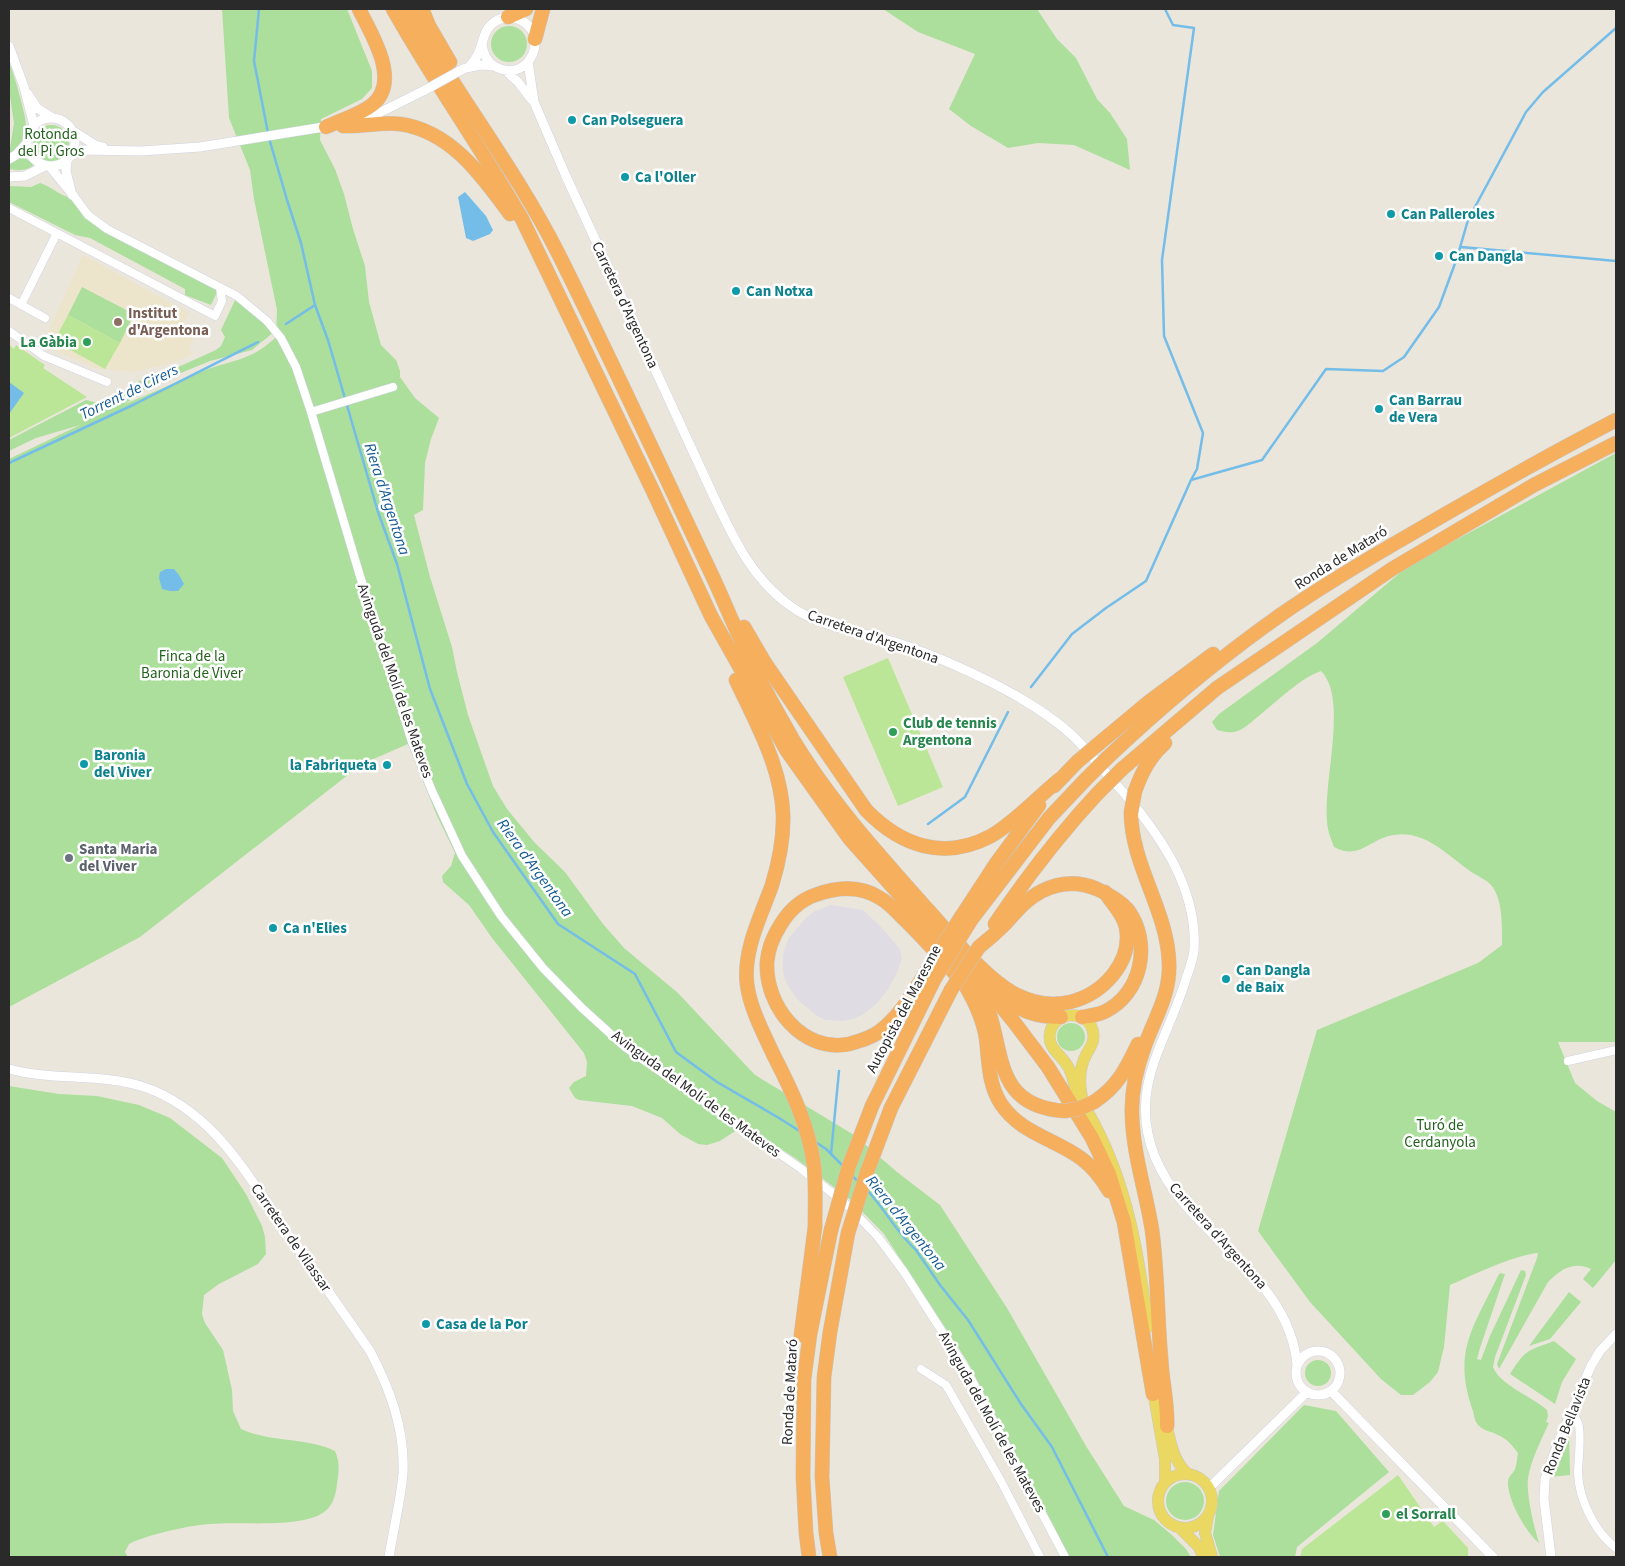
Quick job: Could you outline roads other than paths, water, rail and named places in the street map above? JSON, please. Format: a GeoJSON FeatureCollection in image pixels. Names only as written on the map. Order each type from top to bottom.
{"type":"FeatureCollection","features":[{"type":"Feature","properties":{"kind":"highway"},"geometry":{"type":"LineString","coordinates":[[320,127],[352,116],[372,105],[382,91],[385,75],[383,61],[359,9]]}},
{"type":"Feature","properties":{"kind":"highway"},"geometry":{"type":"LineString","coordinates":[[393,9],[419,55],[499,179],[522,219],[711,616],[758,704],[796,766],[850,838],[958,960],[992,995],[1048,1067],[1082,1121],[1104,1163],[1124,1222],[1147,1345],[1152,1394]]}},
{"type":"Feature","properties":{"kind":"highway"},"geometry":{"type":"LineString","coordinates":[[409,9],[426,40],[535,210],[559,255],[723,598],[742,643],[794,740],[836,802],[961,946],[993,987],[1013,1005],[1036,1015],[1061,1018]]}},
{"type":"Feature","properties":{"kind":"highway"},"geometry":{"type":"LineString","coordinates":[[422,9],[429,26],[475,104],[483,127]]}},
{"type":"Feature","properties":{"kind":"highway"},"geometry":{"type":"LineString","coordinates":[[508,18],[526,9]]}},
{"type":"Feature","properties":{"kind":"highway"},"geometry":{"type":"LineString","coordinates":[[535,39],[543,9]]}},
{"type":"Feature","properties":{"kind":"highway"},"geometry":{"type":"LineString","coordinates":[[343,126],[401,124],[424,131],[438,138],[470,163],[537,249]]}},
{"type":"Feature","properties":{"kind":"highway","name":"Ronda de Mataró"},"geometry":{"type":"LineString","coordinates":[[1107,758],[1204,672],[1280,615],[1383,550],[1526,467],[1616,420]]}},
{"type":"Feature","properties":{"kind":"highway"},"geometry":{"type":"LineString","coordinates":[[830,1557],[822,1477],[824,1377],[830,1332],[848,1234],[867,1172],[891,1108],[951,990],[1028,875],[1064,830],[1122,769],[1217,688],[1392,569],[1534,485],[1616,443]]}},
{"type":"Feature","properties":{"kind":"highway"},"geometry":{"type":"LineString","coordinates":[[1167,1426],[1167,1407],[1160,1358],[1152,1230],[1136,1150],[1132,1116],[1132,1090],[1144,1048],[1164,1002],[1169,977],[1168,952],[1150,886],[1137,856],[1131,828],[1131,812],[1135,791],[1142,772],[1156,752],[1219,696],[1392,569]]}},
{"type":"Feature","properties":{"kind":"highway"},"geometry":{"type":"LineString","coordinates":[[723,598],[738,616],[765,663],[866,810],[883,826],[901,838],[923,846],[952,848],[977,842],[993,835],[1150,701],[1201,662],[1270,615],[1329,584]]}},
{"type":"Feature","properties":{"kind":"highway"},"geometry":{"type":"LineString","coordinates":[[711,616],[720,646],[768,750],[780,784],[783,814],[782,850],[755,932],[748,960],[747,982],[756,1014],[802,1118],[814,1165],[816,1194],[815,1227],[796,1373],[795,1414],[803,1477]]}},
{"type":"Feature","properties":{"kind":"highway","name":"Autopista del Maresme"},"geometry":{"type":"LineString","coordinates":[[831,1230],[849,1166],[872,1106],[931,975],[966,919],[1049,818],[1107,758]]}},
{"type":"Feature","properties":{"kind":"highway"},"geometry":{"type":"LineString","coordinates":[[966,919],[1016,834],[1060,779]]}},
{"type":"Feature","properties":{"kind":"highway"},"geometry":{"type":"LineString","coordinates":[[979,947],[1004,925],[1017,910],[1042,891],[1060,884],[1079,883],[1105,892],[1116,899],[1127,910],[1136,924],[1142,951],[1140,968],[1136,979],[1127,992],[1111,1008],[1103,1013],[1082,1017]]}},
{"type":"Feature","properties":{"kind":"highway"},"geometry":{"type":"LineString","coordinates":[[931,975],[895,1018],[879,1032],[862,1041],[834,1045],[807,1038],[794,1028],[782,1014],[773,999],[768,981],[768,962],[776,931],[786,917],[807,898],[838,888],[853,888],[881,898],[911,926],[965,985],[977,1006],[985,1037],[991,1081],[1002,1105],[1022,1126],[1081,1158],[1101,1177],[1113,1198],[1122,1234],[1139,1332],[1147,1345]]}},
{"type":"Feature","properties":{"kind":"highway"},"geometry":{"type":"LineString","coordinates":[[961,946],[999,984],[1015,994],[1034,1002],[1051,1004],[1081,998],[1107,982],[1117,970],[1128,945],[1124,918],[1105,892]]}},
{"type":"Feature","properties":{"kind":"highway"},"geometry":{"type":"LineString","coordinates":[[958,960],[980,991],[989,1009],[1000,1058],[1007,1077],[1013,1086],[1023,1098],[1036,1105],[1047,1109],[1064,1111],[1078,1109],[1110,1092],[1121,1077],[1157,1005],[1166,967],[1165,937]]}},
{"type":"Feature","properties":{"kind":"highway","name":"Ronda de Mataró"},"geometry":{"type":"LineString","coordinates":[[809,1557],[803,1477],[806,1370],[810,1334],[831,1230]]}},
{"type":"Feature","properties":{"kind":"main road"},"geometry":{"type":"LineString","coordinates":[[1089,1103],[1076,1090],[1071,1072],[1053,1049],[1050,1036],[1054,1024],[1061,1018],[1071,1015],[1082,1017],[1091,1025],[1094,1034],[1080,1078],[1113,1164],[1130,1218],[1138,1255],[1147,1345],[1176,1459],[1188,1474],[1200,1479],[1209,1488],[1212,1499],[1205,1533],[1212,1557]]}},
{"type":"Feature","properties":{"kind":"main road"},"geometry":{"type":"LineString","coordinates":[[1060,1056],[1074,1059],[1087,1053]]}},
{"type":"Feature","properties":{"kind":"main road"},"geometry":{"type":"LineString","coordinates":[[1152,1394],[1165,1459],[1166,1482]]}},
{"type":"Feature","properties":{"kind":"main road"},"geometry":{"type":"LineString","coordinates":[[1188,1474],[1172,1477],[1166,1482],[1159,1496],[1161,1512],[1166,1519],[1179,1527],[1199,1547],[1203,1557]]}},
{"type":"Feature","properties":{"kind":"main road"},"geometry":{"type":"LineString","coordinates":[[1179,1527],[1195,1526],[1208,1516]]}},
{"type":"Feature","properties":{"kind":"street"},"geometry":{"type":"LineString","coordinates":[[53,118],[43,120],[34,126],[28,134],[27,143],[32,157],[37,162],[47,166],[59,166],[70,157],[84,150],[168,150],[234,143],[320,127],[343,126],[371,117],[466,68],[477,56],[489,27],[498,20],[516,18],[526,23],[531,29],[535,39],[534,53],[528,62],[518,69],[505,70]]}},
{"type":"Feature","properties":{"kind":"street"},"geometry":{"type":"LineString","coordinates":[[482,43],[485,56],[494,66]]}},
{"type":"Feature","properties":{"kind":"street"},"geometry":{"type":"LineString","coordinates":[[9,46],[11,59],[24,87],[38,108],[53,118],[64,122],[72,130],[95,145],[120,150]]}},
{"type":"Feature","properties":{"kind":"street"},"geometry":{"type":"LineString","coordinates":[[528,62],[534,102]]}},
{"type":"Feature","properties":{"kind":"street"},"geometry":{"type":"LineString","coordinates":[[466,68],[494,66],[505,70],[518,82],[534,102]]}},
{"type":"Feature","properties":{"kind":"street"},"geometry":{"type":"LineString","coordinates":[[24,87],[34,126]]}},
{"type":"Feature","properties":{"kind":"street","name":"Carretera d'Argentona"},"geometry":{"type":"LineString","coordinates":[[534,102],[565,174],[707,482],[754,572],[768,588],[791,607],[810,618],[899,644],[963,669],[1022,700],[1047,716],[1073,736],[1126,794],[1165,849],[1185,889],[1194,931],[1194,952],[1182,994],[1156,1054],[1148,1080],[1146,1106],[1148,1136],[1163,1173],[1178,1196],[1271,1296],[1294,1343],[1297,1365]]}},
{"type":"Feature","properties":{"kind":"street"},"geometry":{"type":"LineString","coordinates":[[72,130],[76,140],[66,171],[72,195]]}},
{"type":"Feature","properties":{"kind":"street"},"geometry":{"type":"LineString","coordinates":[[9,159],[16,155],[27,143]]}},
{"type":"Feature","properties":{"kind":"street"},"geometry":{"type":"LineString","coordinates":[[9,177],[25,176],[47,166]]}},
{"type":"Feature","properties":{"kind":"street"},"geometry":{"type":"LineString","coordinates":[[47,166],[72,195]]}},
{"type":"Feature","properties":{"kind":"street","name":"Avinguda del Molí de les Mateves"},"geometry":{"type":"LineString","coordinates":[[72,195],[88,215],[107,229],[236,296],[267,321],[281,338],[296,367],[311,412],[412,742],[462,856],[496,908],[543,968],[582,1008],[626,1047],[800,1168],[845,1203],[878,1237],[904,1272],[966,1368],[1066,1557]]}},
{"type":"Feature","properties":{"kind":"street"},"geometry":{"type":"LineString","coordinates":[[9,208],[215,316],[222,302],[220,288]]}},
{"type":"Feature","properties":{"kind":"street"},"geometry":{"type":"LineString","coordinates":[[21,305],[57,233]]}},
{"type":"Feature","properties":{"kind":"street"},"geometry":{"type":"LineString","coordinates":[[9,298],[45,318]]}},
{"type":"Feature","properties":{"kind":"street"},"geometry":{"type":"LineString","coordinates":[[9,331],[44,356],[106,382]]}},
{"type":"Feature","properties":{"kind":"street"},"geometry":{"type":"LineString","coordinates":[[311,412],[393,386]]}},
{"type":"Feature","properties":{"kind":"street"},"geometry":{"type":"LineString","coordinates":[[1568,1061],[1616,1050]]}},
{"type":"Feature","properties":{"kind":"street","name":"Carretera de Vilassar"},"geometry":{"type":"LineString","coordinates":[[9,1068],[33,1073],[106,1080],[143,1087],[172,1099],[188,1109],[204,1122],[231,1152],[370,1351],[385,1380],[396,1412],[401,1442],[403,1473],[389,1557]]}},
{"type":"Feature","properties":{"kind":"street","name":"Ronda Bellavista"},"geometry":{"type":"LineString","coordinates":[[1551,1557],[1544,1499],[1545,1479],[1552,1456],[1591,1366],[1600,1352],[1616,1334]]}},
{"type":"Feature","properties":{"kind":"street"},"geometry":{"type":"LineString","coordinates":[[1294,1343],[1311,1352]]}},
{"type":"Feature","properties":{"kind":"street"},"geometry":{"type":"LineString","coordinates":[[1317,1351],[1328,1354],[1340,1367],[1340,1378],[1331,1391],[1322,1395],[1306,1392],[1298,1383],[1297,1365],[1305,1355],[1311,1352],[1317,1351]]}},
{"type":"Feature","properties":{"kind":"street"},"geometry":{"type":"LineString","coordinates":[[922,1369],[946,1385],[1002,1483],[1040,1557]]}},
{"type":"Feature","properties":{"kind":"street"},"geometry":{"type":"LineString","coordinates":[[1331,1391],[1493,1557]]}},
{"type":"Feature","properties":{"kind":"street"},"geometry":{"type":"LineString","coordinates":[[1209,1488],[1306,1392]]}},
{"type":"Feature","properties":{"kind":"street"},"geometry":{"type":"LineString","coordinates":[[1572,1413],[1579,1424],[1578,1476],[1586,1506],[1594,1524],[1607,1541],[1616,1548]]}},
{"type":"Feature","properties":{"kind":"water"},"geometry":{"type":"Polygon","coordinates":[[[465,192],[486,216],[493,230],[490,234],[473,241],[466,238],[458,197],[465,192]]]}},
{"type":"Feature","properties":{"kind":"water"},"geometry":{"type":"Polygon","coordinates":[[[9,382],[24,393],[9,414],[9,382]]]}},
{"type":"Feature","properties":{"kind":"water"},"geometry":{"type":"Polygon","coordinates":[[[166,569],[174,569],[184,584],[178,591],[162,589],[159,578],[160,572],[166,569]]]}},
{"type":"Feature","properties":{"kind":"waterway","name":"Riera d'Argentona"},"geometry":{"type":"LineString","coordinates":[[259,9],[254,61],[268,133]]}},
{"type":"Feature","properties":{"kind":"waterway"},"geometry":{"type":"LineString","coordinates":[[1165,9],[1173,25],[1194,28],[1162,260],[1164,336],[1203,433],[1197,469],[1191,480]]}},
{"type":"Feature","properties":{"kind":"waterway"},"geometry":{"type":"LineString","coordinates":[[1031,687],[1072,634],[1146,581],[1191,480],[1262,460],[1326,369],[1383,371],[1404,357],[1439,307],[1457,258],[1468,220],[1526,112],[1543,92],[1616,28]]}},
{"type":"Feature","properties":{"kind":"waterway","name":"Riera d'Argentona"},"geometry":{"type":"LineString","coordinates":[[269,138],[301,243],[315,305],[328,340],[378,512],[397,564],[430,689],[467,784],[493,832],[558,924],[635,974],[676,1052],[717,1082],[801,1132]]}},
{"type":"Feature","properties":{"kind":"waterway"},"geometry":{"type":"LineString","coordinates":[[1461,247],[1616,261]]}},
{"type":"Feature","properties":{"kind":"waterway","name":"Torrent de Cirers"},"geometry":{"type":"LineString","coordinates":[[286,324],[315,305]]}},
{"type":"Feature","properties":{"kind":"waterway","name":"Torrent de Cirers"},"geometry":{"type":"LineString","coordinates":[[9,463],[135,404],[258,342]]}},
{"type":"Feature","properties":{"kind":"waterway"},"geometry":{"type":"LineString","coordinates":[[928,824],[965,797],[1008,712]]}},
{"type":"Feature","properties":{"kind":"waterway"},"geometry":{"type":"LineString","coordinates":[[831,1154],[839,1071]]}},
{"type":"Feature","properties":{"kind":"waterway","name":"Riera d'Argentona"},"geometry":{"type":"LineString","coordinates":[[814,1141],[826,1149],[844,1167]]}},
{"type":"Feature","properties":{"kind":"waterway","name":"Riera d'Argentona"},"geometry":{"type":"LineString","coordinates":[[851,1174],[859,1183]]}},
{"type":"Feature","properties":{"kind":"waterway","name":"Riera d'Argentona"},"geometry":{"type":"LineString","coordinates":[[867,1190],[902,1236],[916,1250],[940,1285],[968,1320],[1021,1404],[1052,1447],[1108,1557]]}},
{"type":"Feature","properties":{"kind":"place","name":"Can Polseguera"},"geometry":{"type":"Point","coordinates":[572,120]}},
{"type":"Feature","properties":{"kind":"place","name":"Ca l'Oller"},"geometry":{"type":"Point","coordinates":[625,177]}},
{"type":"Feature","properties":{"kind":"place","name":"Can Palleroles"},"geometry":{"type":"Point","coordinates":[1391,214]}},
{"type":"Feature","properties":{"kind":"place","name":"Can Dangla"},"geometry":{"type":"Point","coordinates":[1439,256]}},
{"type":"Feature","properties":{"kind":"place","name":"Can Notxa"},"geometry":{"type":"Point","coordinates":[736,291]}},
{"type":"Feature","properties":{"kind":"place","name":"Institut d'Argentona"},"geometry":{"type":"Point","coordinates":[118,322]}},
{"type":"Feature","properties":{"kind":"place","name":"La Gàbia"},"geometry":{"type":"Point","coordinates":[87,342]}},
{"type":"Feature","properties":{"kind":"place","name":"Can Barrau de Vera"},"geometry":{"type":"Point","coordinates":[1379,409]}},
{"type":"Feature","properties":{"kind":"place","name":"Club de tennis Argentona"},"geometry":{"type":"Point","coordinates":[893,732]}},
{"type":"Feature","properties":{"kind":"place","name":"Baronia del Viver"},"geometry":{"type":"Point","coordinates":[84,764]}},
{"type":"Feature","properties":{"kind":"place","name":"la Fabriqueta"},"geometry":{"type":"Point","coordinates":[387,765]}},
{"type":"Feature","properties":{"kind":"place","name":"Santa Maria del Viver"},"geometry":{"type":"Point","coordinates":[69,858]}},
{"type":"Feature","properties":{"kind":"place","name":"Ca n'Elies"},"geometry":{"type":"Point","coordinates":[273,928]}},
{"type":"Feature","properties":{"kind":"place","name":"Can Dangla de Baix"},"geometry":{"type":"Point","coordinates":[1226,979]}},
{"type":"Feature","properties":{"kind":"place","name":"Casa de la Por"},"geometry":{"type":"Point","coordinates":[426,1324]}},
{"type":"Feature","properties":{"kind":"place","name":"el Sorrall"},"geometry":{"type":"Point","coordinates":[1386,1514]}},
{"type":"Feature","properties":{"kind":"park label","name":"Rotonda del Pi Gros"},"geometry":{"type":"Point","coordinates":[51,142]}},
{"type":"Feature","properties":{"kind":"park label","name":"Finca de la Baronia de Viver"},"geometry":{"type":"Point","coordinates":[192,664]}},
{"type":"Feature","properties":{"kind":"park label","name":"Turó de Cerdanyola"},"geometry":{"type":"Point","coordinates":[1440,1134]}}]}
